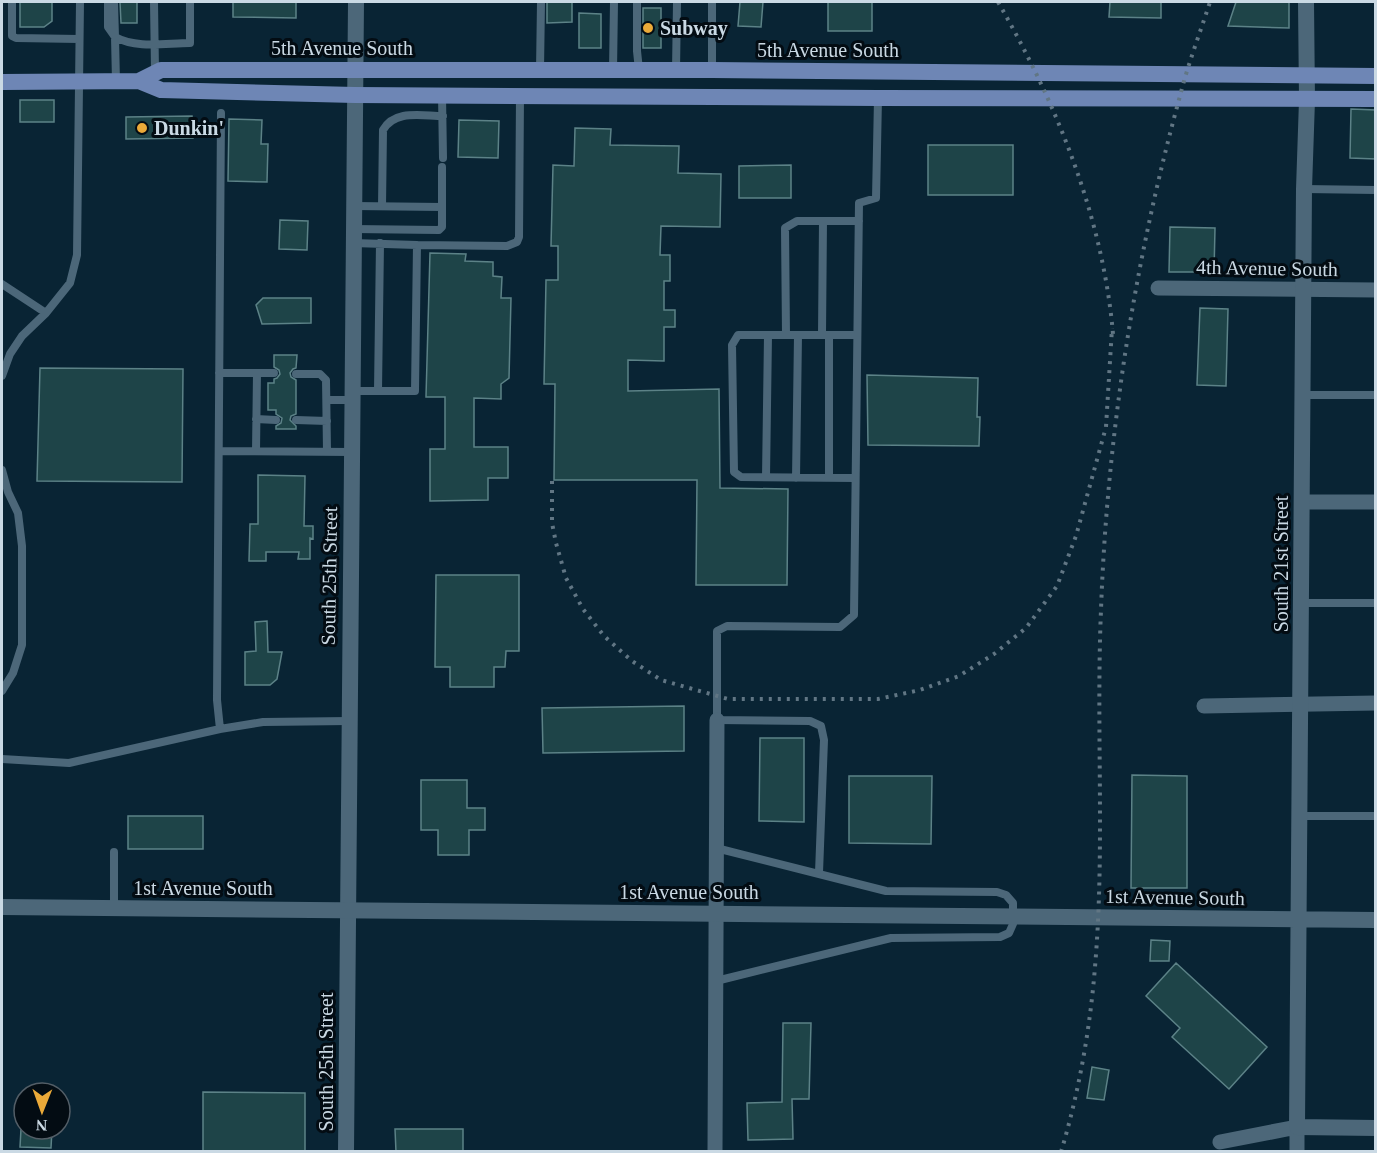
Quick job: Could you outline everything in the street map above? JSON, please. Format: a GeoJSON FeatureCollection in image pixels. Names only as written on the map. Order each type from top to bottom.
{"type":"FeatureCollection","features":[{"type":"Feature","properties":{"kind":"main road","name":"South 25th Street"},"geometry":{"type":"LineString","coordinates":[[346,1152],[356,2]]}},
{"type":"Feature","properties":{"kind":"main road","name":"South 21st Street"},"geometry":{"type":"LineString","coordinates":[[1297,1127],[1306,2]]}},
{"type":"Feature","properties":{"kind":"main road","name":"5th Avenue South"},"geometry":{"type":"LineString","coordinates":[[2,82],[139,81],[161,70],[355,69],[1376,76]]}},
{"type":"Feature","properties":{"kind":"main road","name":"5th Avenue South"},"geometry":{"type":"LineString","coordinates":[[139,81],[161,90],[355,95],[1376,99]]}},
{"type":"Feature","properties":{"kind":"main road","name":"1st Avenue South"},"geometry":{"type":"LineString","coordinates":[[2,907],[1376,920]]}},
{"type":"Feature","properties":{"kind":"main road"},"geometry":{"type":"LineString","coordinates":[[1297,1127],[1376,1128]]}},
{"type":"Feature","properties":{"kind":"street","name":"4th Avenue South"},"geometry":{"type":"LineString","coordinates":[[1158,288],[1376,290]]}},
{"type":"Feature","properties":{"kind":"street"},"geometry":{"type":"LineString","coordinates":[[1302,502],[1376,502]]}},
{"type":"Feature","properties":{"kind":"street"},"geometry":{"type":"LineString","coordinates":[[1204,706],[1376,703]]}},
{"type":"Feature","properties":{"kind":"street"},"geometry":{"type":"LineString","coordinates":[[715,1152],[717,720]]}},
{"type":"Feature","properties":{"kind":"street"},"geometry":{"type":"LineString","coordinates":[[1220,1142],[1297,1127],[1297,1152]]}},
{"type":"Feature","properties":{"kind":"lane"},"geometry":{"type":"LineString","coordinates":[[12,2],[12,36],[16,38],[79,39]]}},
{"type":"Feature","properties":{"kind":"lane"},"geometry":{"type":"LineString","coordinates":[[2,376],[10,354],[22,336],[46,313],[70,284],[77,255],[80,2]]}},
{"type":"Feature","properties":{"kind":"lane"},"geometry":{"type":"LineString","coordinates":[[108,2],[108,27],[115,37],[123,42],[134,44],[190,43],[190,2]]}},
{"type":"Feature","properties":{"kind":"lane"},"geometry":{"type":"LineString","coordinates":[[114,2],[116,82]]}},
{"type":"Feature","properties":{"kind":"lane"},"geometry":{"type":"LineString","coordinates":[[154,2],[155,73]]}},
{"type":"Feature","properties":{"kind":"lane"},"geometry":{"type":"LineString","coordinates":[[540,71],[541,2]]}},
{"type":"Feature","properties":{"kind":"lane"},"geometry":{"type":"LineString","coordinates":[[613,71],[614,2]]}},
{"type":"Feature","properties":{"kind":"lane"},"geometry":{"type":"LineString","coordinates":[[637,2],[639,70]]}},
{"type":"Feature","properties":{"kind":"lane"},"geometry":{"type":"LineString","coordinates":[[676,71],[677,2]]}},
{"type":"Feature","properties":{"kind":"lane"},"geometry":{"type":"LineString","coordinates":[[712,2],[712,70]]}},
{"type":"Feature","properties":{"kind":"lane"},"geometry":{"type":"LineString","coordinates":[[442,95],[443,158]]}},
{"type":"Feature","properties":{"kind":"lane"},"geometry":{"type":"LineString","coordinates":[[353,236],[380,243],[507,246],[517,242],[519,237],[520,96]]}},
{"type":"Feature","properties":{"kind":"lane"},"geometry":{"type":"LineString","coordinates":[[819,873],[824,740],[821,726],[810,721],[717,720],[717,631],[727,626],[840,627],[854,615],[859,203],[876,198],[878,98]]}},
{"type":"Feature","properties":{"kind":"lane"},"geometry":{"type":"LineString","coordinates":[[220,729],[217,700],[221,113]]}},
{"type":"Feature","properties":{"kind":"lane"},"geometry":{"type":"LineString","coordinates":[[382,206],[383,130],[388,122],[399,116],[443,116]]}},
{"type":"Feature","properties":{"kind":"lane"},"geometry":{"type":"LineString","coordinates":[[353,236],[439,230],[442,227],[442,167]]}},
{"type":"Feature","properties":{"kind":"lane"},"geometry":{"type":"LineString","coordinates":[[1304,189],[1376,190]]}},
{"type":"Feature","properties":{"kind":"lane"},"geometry":{"type":"LineString","coordinates":[[354,206],[442,207]]}},
{"type":"Feature","properties":{"kind":"lane"},"geometry":{"type":"LineString","coordinates":[[786,335],[785,228],[797,221],[859,221]]}},
{"type":"Feature","properties":{"kind":"lane"},"geometry":{"type":"LineString","coordinates":[[823,221],[829,478]]}},
{"type":"Feature","properties":{"kind":"lane"},"geometry":{"type":"LineString","coordinates":[[378,391],[380,243]]}},
{"type":"Feature","properties":{"kind":"lane"},"geometry":{"type":"LineString","coordinates":[[327,400],[378,391],[415,391],[417,244]]}},
{"type":"Feature","properties":{"kind":"lane"},"geometry":{"type":"LineString","coordinates":[[2,284],[46,313]]}},
{"type":"Feature","properties":{"kind":"lane"},"geometry":{"type":"LineString","coordinates":[[855,478],[741,477],[734,472],[732,345],[738,335],[857,335]]}},
{"type":"Feature","properties":{"kind":"lane"},"geometry":{"type":"LineString","coordinates":[[766,477],[768,335]]}},
{"type":"Feature","properties":{"kind":"lane"},"geometry":{"type":"LineString","coordinates":[[796,478],[798,335]]}},
{"type":"Feature","properties":{"kind":"lane"},"geometry":{"type":"LineString","coordinates":[[219,373],[274,373]]}},
{"type":"Feature","properties":{"kind":"lane"},"geometry":{"type":"LineString","coordinates":[[256,451],[257,373]]}},
{"type":"Feature","properties":{"kind":"lane"},"geometry":{"type":"LineString","coordinates":[[296,374],[320,374],[326,380],[327,452]]}},
{"type":"Feature","properties":{"kind":"lane"},"geometry":{"type":"LineString","coordinates":[[1303,395],[1376,395]]}},
{"type":"Feature","properties":{"kind":"lane"},"geometry":{"type":"LineString","coordinates":[[256,419],[276,420]]}},
{"type":"Feature","properties":{"kind":"lane"},"geometry":{"type":"LineString","coordinates":[[296,420],[327,421]]}},
{"type":"Feature","properties":{"kind":"lane"},"geometry":{"type":"LineString","coordinates":[[219,451],[351,452]]}},
{"type":"Feature","properties":{"kind":"lane"},"geometry":{"type":"LineString","coordinates":[[2,470],[8,492],[18,513],[22,546],[21,645],[13,673],[2,691]]}},
{"type":"Feature","properties":{"kind":"lane"},"geometry":{"type":"LineString","coordinates":[[1301,603],[1376,603]]}},
{"type":"Feature","properties":{"kind":"lane"},"geometry":{"type":"LineString","coordinates":[[2,759],[69,763],[220,729],[263,722],[349,721]]}},
{"type":"Feature","properties":{"kind":"lane"},"geometry":{"type":"LineString","coordinates":[[1299,816],[1376,816]]}},
{"type":"Feature","properties":{"kind":"lane"},"geometry":{"type":"LineString","coordinates":[[715,981],[891,938],[1000,937],[1009,933],[1013,924],[1013,903],[1006,895],[997,891],[886,891],[716,848]]}},
{"type":"Feature","properties":{"kind":"lane"},"geometry":{"type":"LineString","coordinates":[[114,852],[114,909]]}},
{"type":"Feature","properties":{"kind":"building"},"geometry":{"type":"Polygon","coordinates":[[[20,2],[52,2],[52,21],[44,27],[20,27],[20,2]]]}},
{"type":"Feature","properties":{"kind":"building"},"geometry":{"type":"Polygon","coordinates":[[[120,2],[137,2],[137,23],[121,23],[120,2]]]}},
{"type":"Feature","properties":{"kind":"building"},"geometry":{"type":"Polygon","coordinates":[[[233,2],[296,2],[296,18],[233,17],[233,2]]]}},
{"type":"Feature","properties":{"kind":"building"},"geometry":{"type":"Polygon","coordinates":[[[547,2],[572,2],[572,22],[547,23],[547,2]]]}},
{"type":"Feature","properties":{"kind":"building"},"geometry":{"type":"Polygon","coordinates":[[[740,2],[763,2],[761,27],[738,26],[740,2]]]}},
{"type":"Feature","properties":{"kind":"building"},"geometry":{"type":"Polygon","coordinates":[[[828,2],[872,2],[872,31],[828,31],[828,2]]]}},
{"type":"Feature","properties":{"kind":"building"},"geometry":{"type":"Polygon","coordinates":[[[1110,2],[1161,2],[1161,18],[1109,17],[1110,2]]]}},
{"type":"Feature","properties":{"kind":"building"},"geometry":{"type":"Polygon","coordinates":[[[1236,2],[1289,2],[1289,28],[1228,26],[1236,2]]]}},
{"type":"Feature","properties":{"kind":"building"},"geometry":{"type":"Polygon","coordinates":[[[643,8],[661,8],[661,48],[643,48],[643,8]]]}},
{"type":"Feature","properties":{"kind":"building"},"geometry":{"type":"Polygon","coordinates":[[[579,13],[601,14],[601,48],[579,48],[579,13]]]}},
{"type":"Feature","properties":{"kind":"building"},"geometry":{"type":"Polygon","coordinates":[[[20,100],[54,100],[54,122],[20,122],[20,100]]]}},
{"type":"Feature","properties":{"kind":"building"},"geometry":{"type":"Polygon","coordinates":[[[1351,109],[1376,110],[1376,159],[1350,158],[1351,109]]]}},
{"type":"Feature","properties":{"kind":"building"},"geometry":{"type":"Polygon","coordinates":[[[192,116],[193,138],[126,139],[126,117],[192,116]]]}},
{"type":"Feature","properties":{"kind":"building"},"geometry":{"type":"Polygon","coordinates":[[[229,119],[262,120],[261,144],[268,144],[267,182],[228,181],[229,119]]]}},
{"type":"Feature","properties":{"kind":"building"},"geometry":{"type":"Polygon","coordinates":[[[459,120],[499,121],[498,158],[458,157],[459,120]]]}},
{"type":"Feature","properties":{"kind":"building"},"geometry":{"type":"Polygon","coordinates":[[[575,128],[611,129],[610,145],[679,146],[678,173],[721,174],[720,227],[661,226],[660,255],[670,255],[670,281],[664,281],[664,310],[675,310],[675,327],[664,327],[664,361],[628,360],[628,391],[719,389],[720,488],[788,489],[787,585],[696,585],[697,480],[554,480],[555,384],[544,384],[546,280],[558,280],[558,246],[551,246],[553,165],[574,166],[575,128]]]}},
{"type":"Feature","properties":{"kind":"building"},"geometry":{"type":"Polygon","coordinates":[[[928,145],[1013,145],[1013,195],[928,195],[928,145]]]}},
{"type":"Feature","properties":{"kind":"building"},"geometry":{"type":"Polygon","coordinates":[[[791,165],[791,198],[739,198],[739,166],[791,165]]]}},
{"type":"Feature","properties":{"kind":"building"},"geometry":{"type":"Polygon","coordinates":[[[280,220],[308,221],[307,250],[279,249],[280,220]]]}},
{"type":"Feature","properties":{"kind":"building"},"geometry":{"type":"Polygon","coordinates":[[[1170,227],[1215,228],[1214,272],[1169,272],[1170,227]]]}},
{"type":"Feature","properties":{"kind":"building"},"geometry":{"type":"Polygon","coordinates":[[[430,253],[466,254],[465,261],[493,262],[493,276],[502,277],[501,298],[511,298],[509,378],[501,384],[501,399],[474,398],[474,447],[508,447],[508,478],[488,478],[488,500],[430,501],[430,449],[445,449],[445,397],[426,397],[430,253]]]}},
{"type":"Feature","properties":{"kind":"building"},"geometry":{"type":"Polygon","coordinates":[[[263,298],[311,298],[311,323],[262,324],[256,305],[263,298]]]}},
{"type":"Feature","properties":{"kind":"building"},"geometry":{"type":"Polygon","coordinates":[[[1200,308],[1228,309],[1226,386],[1197,385],[1200,308]]]}},
{"type":"Feature","properties":{"kind":"building"},"geometry":{"type":"Polygon","coordinates":[[[274,355],[297,355],[296,368],[290,373],[291,377],[296,380],[296,414],[291,416],[290,420],[296,429],[276,429],[282,418],[276,414],[276,410],[268,410],[268,383],[274,383],[274,379],[280,374],[279,370],[274,367],[274,355]]]}},
{"type":"Feature","properties":{"kind":"building"},"geometry":{"type":"Polygon","coordinates":[[[40,368],[183,369],[182,482],[37,481],[40,368]]]}},
{"type":"Feature","properties":{"kind":"building"},"geometry":{"type":"Polygon","coordinates":[[[867,375],[978,378],[979,446],[868,445],[867,375]]]}},
{"type":"Feature","properties":{"kind":"building"},"geometry":{"type":"Polygon","coordinates":[[[258,475],[305,476],[304,526],[313,526],[313,539],[310,538],[310,559],[298,559],[299,552],[266,552],[266,561],[249,561],[250,524],[258,524],[258,475]]]}},
{"type":"Feature","properties":{"kind":"building"},"geometry":{"type":"Polygon","coordinates":[[[436,575],[519,575],[519,651],[506,651],[505,667],[494,667],[494,687],[450,687],[450,667],[435,667],[436,575]]]}},
{"type":"Feature","properties":{"kind":"building"},"geometry":{"type":"Polygon","coordinates":[[[267,621],[268,652],[282,652],[277,679],[270,685],[245,685],[245,652],[256,651],[255,622],[267,621]]]}},
{"type":"Feature","properties":{"kind":"building"},"geometry":{"type":"Polygon","coordinates":[[[684,706],[684,751],[543,753],[542,708],[684,706]]]}},
{"type":"Feature","properties":{"kind":"building"},"geometry":{"type":"Polygon","coordinates":[[[760,738],[804,738],[804,822],[759,821],[760,738]]]}},
{"type":"Feature","properties":{"kind":"building"},"geometry":{"type":"Polygon","coordinates":[[[1132,775],[1187,776],[1187,888],[1131,888],[1132,775]]]}},
{"type":"Feature","properties":{"kind":"building"},"geometry":{"type":"Polygon","coordinates":[[[849,776],[932,776],[931,844],[849,843],[849,776]]]}},
{"type":"Feature","properties":{"kind":"building"},"geometry":{"type":"Polygon","coordinates":[[[421,780],[467,780],[467,808],[485,808],[485,830],[469,830],[469,855],[438,855],[438,830],[421,830],[421,780]]]}},
{"type":"Feature","properties":{"kind":"building"},"geometry":{"type":"Polygon","coordinates":[[[128,816],[203,816],[203,849],[128,849],[128,816]]]}},
{"type":"Feature","properties":{"kind":"building"},"geometry":{"type":"Polygon","coordinates":[[[1151,940],[1170,941],[1169,961],[1150,961],[1151,940]]]}},
{"type":"Feature","properties":{"kind":"building"},"geometry":{"type":"Polygon","coordinates":[[[1176,963],[1267,1047],[1229,1089],[1172,1037],[1180,1028],[1146,996],[1176,963]]]}},
{"type":"Feature","properties":{"kind":"building"},"geometry":{"type":"Polygon","coordinates":[[[783,1023],[811,1023],[809,1099],[792,1099],[793,1139],[748,1140],[747,1103],[782,1102],[783,1023]]]}},
{"type":"Feature","properties":{"kind":"building"},"geometry":{"type":"Polygon","coordinates":[[[1092,1067],[1109,1070],[1104,1100],[1087,1098],[1092,1067]]]}},
{"type":"Feature","properties":{"kind":"building"},"geometry":{"type":"Polygon","coordinates":[[[203,1092],[305,1093],[305,1152],[203,1152],[203,1092]]]}},
{"type":"Feature","properties":{"kind":"building"},"geometry":{"type":"Polygon","coordinates":[[[395,1129],[463,1129],[463,1152],[396,1152],[395,1129]]]}},
{"type":"Feature","properties":{"kind":"building"},"geometry":{"type":"Polygon","coordinates":[[[20,1141],[51,1141],[51,1148],[20,1147],[20,1141]]]}},
{"type":"Feature","properties":{"kind":"railway"},"geometry":{"type":"LineString","coordinates":[[998,2],[1039,80],[1074,162],[1099,247],[1108,290],[1113,334]]}},
{"type":"Feature","properties":{"kind":"railway"},"geometry":{"type":"LineString","coordinates":[[1061,1152],[1083,1060],[1095,967],[1100,834],[1101,610],[1109,481],[1117,416],[1136,287],[1149,223],[1183,84],[1210,2]]}},
{"type":"Feature","properties":{"kind":"railway"},"geometry":{"type":"LineString","coordinates":[[552,481],[552,523],[566,578],[583,609],[604,636],[632,661],[661,680],[728,699],[878,699],[920,690],[959,676],[994,654],[1026,628],[1057,586],[1076,536],[1106,427],[1112,328]]}},
{"type":"Feature","properties":{"kind":"place","name":"Subway"},"geometry":{"type":"Point","coordinates":[648,28]}},
{"type":"Feature","properties":{"kind":"place","name":"Dunkin'"},"geometry":{"type":"Point","coordinates":[142,128]}}]}
